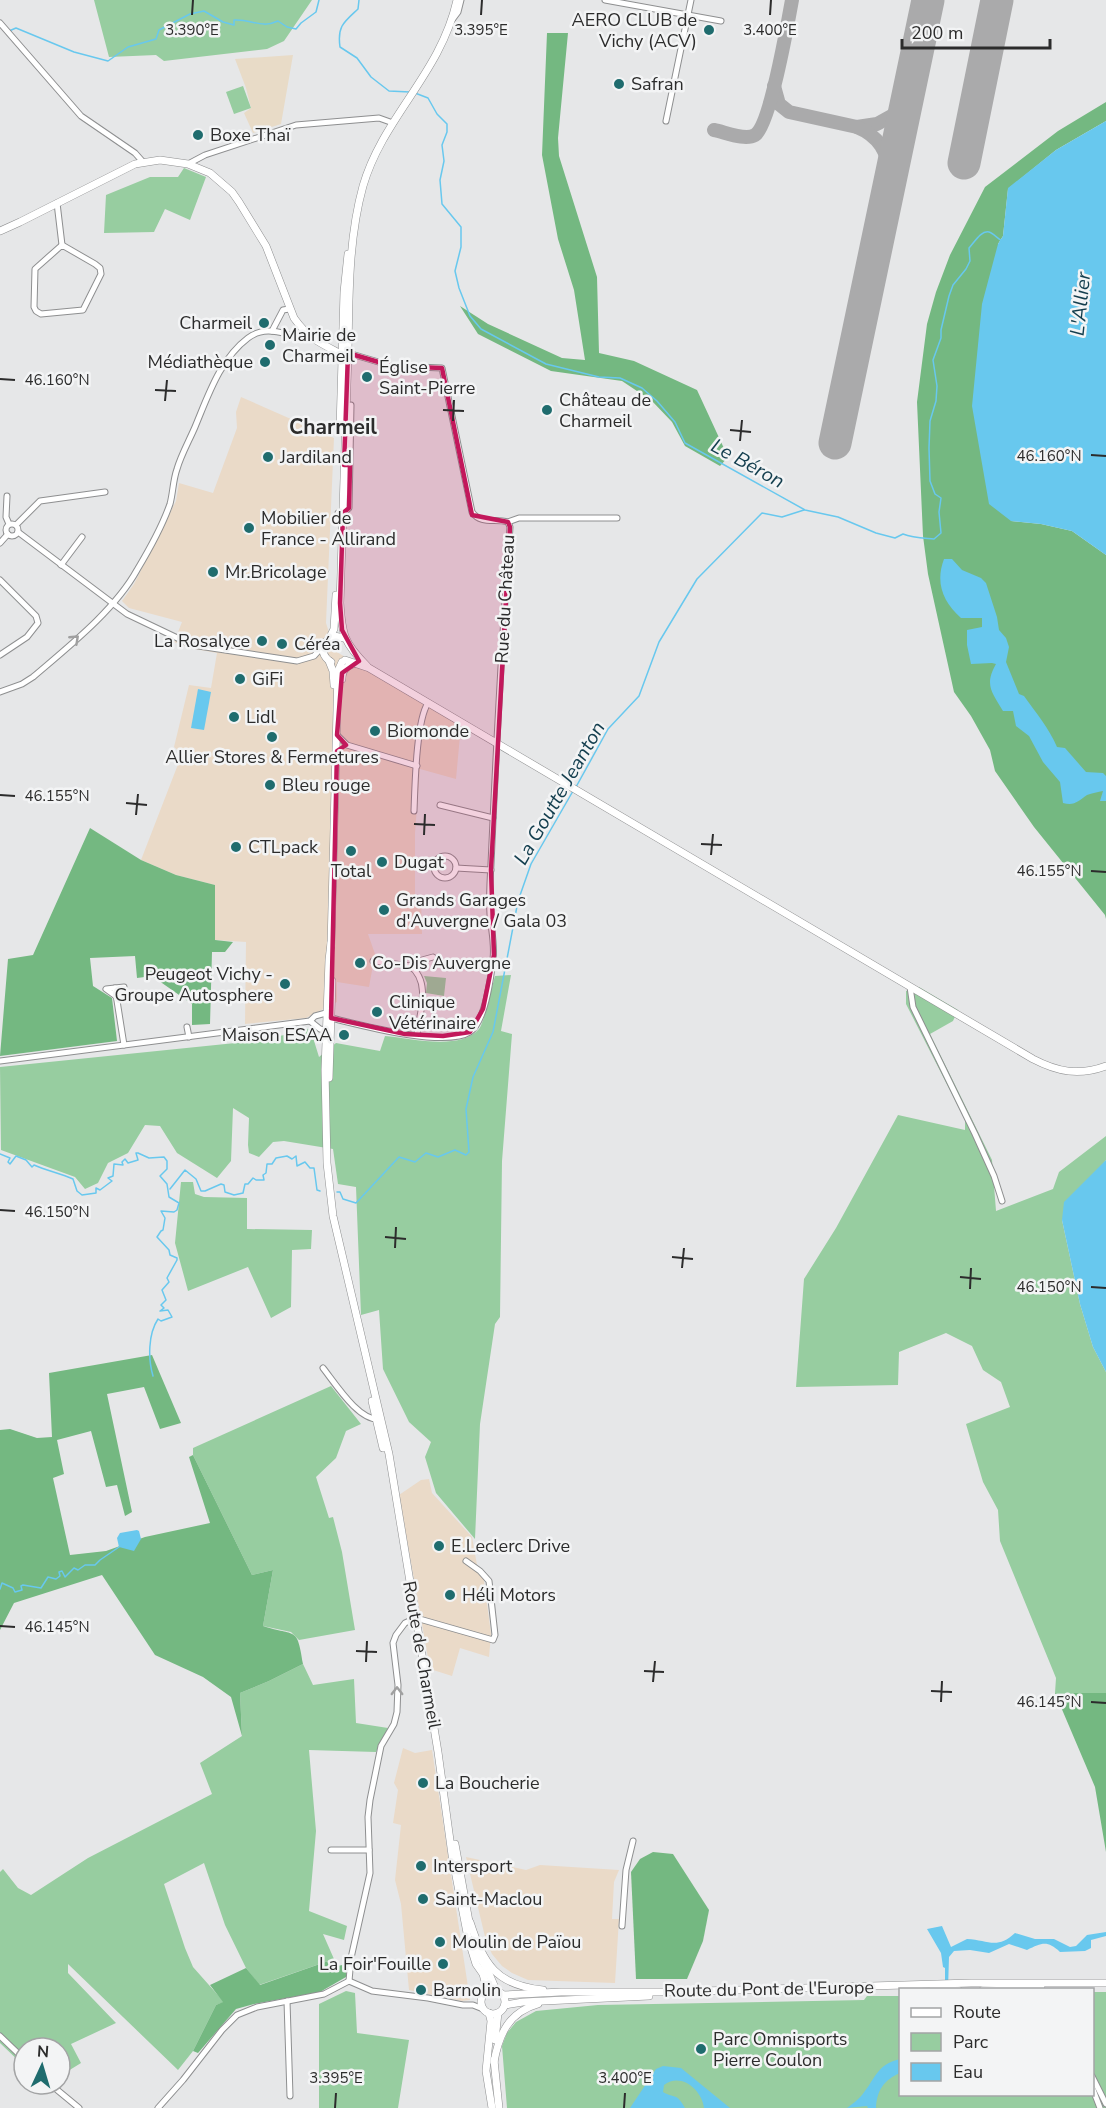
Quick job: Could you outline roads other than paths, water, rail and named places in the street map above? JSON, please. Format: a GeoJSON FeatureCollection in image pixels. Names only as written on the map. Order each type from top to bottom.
{"type":"FeatureCollection","features":[{"type":"Feature","properties":{"kind":"main road"},"geometry":{"type":"LineString","coordinates":[[344,465],[344,311],[347,260],[356,197],[372,153],[440,50],[459,0]]}},
{"type":"Feature","properties":{"kind":"main road"},"geometry":{"type":"LineString","coordinates":[[335,781],[333,671],[323,652],[323,645],[334,629],[336,605],[344,465],[346,392],[344,350],[358,211],[368,170],[387,132]]}},
{"type":"Feature","properties":{"kind":"main road"},"geometry":{"type":"LineString","coordinates":[[0,231],[143,162],[168,160],[188,164],[210,173],[224,184],[239,202],[266,246],[289,309],[301,327],[319,344],[344,350]]}},
{"type":"Feature","properties":{"kind":"main road"},"geometry":{"type":"LineString","coordinates":[[311,337],[344,350]]}},
{"type":"Feature","properties":{"kind":"main road"},"geometry":{"type":"LineString","coordinates":[[341,513],[342,630],[350,647],[369,668]]}},
{"type":"Feature","properties":{"kind":"main road"},"geometry":{"type":"LineString","coordinates":[[330,637],[344,638]]}},
{"type":"Feature","properties":{"kind":"main road"},"geometry":{"type":"LineString","coordinates":[[338,724],[338,672],[350,654],[350,647]]}},
{"type":"Feature","properties":{"kind":"main road"},"geometry":{"type":"LineString","coordinates":[[327,660],[335,663],[344,661],[357,663],[369,668],[1050,1067],[1078,1073],[1106,1066]]}},
{"type":"Feature","properties":{"kind":"main road"},"geometry":{"type":"LineString","coordinates":[[335,781],[342,673],[346,668],[357,663]]}},
{"type":"Feature","properties":{"kind":"main road","name":"Route de Charmeil"},"geometry":{"type":"LineString","coordinates":[[335,781],[327,1130],[327,1163],[333,1216],[396,1503],[447,1808],[474,1947],[496,1990]]}},
{"type":"Feature","properties":{"kind":"main road","name":"Route de Charmeil"},"geometry":{"type":"LineString","coordinates":[[447,1808],[452,1855],[468,1938],[476,1964],[483,1974],[486,1985],[483,1995]]}},
{"type":"Feature","properties":{"kind":"main road"},"geometry":{"type":"LineString","coordinates":[[468,1916],[484,1958],[504,1979],[525,1988],[561,1992]]}},
{"type":"Feature","properties":{"kind":"main road","name":"Route du Pont de l'Europe"},"geometry":{"type":"LineString","coordinates":[[999,1987],[1010,1983],[1106,1983]]}},
{"type":"Feature","properties":{"kind":"main road","name":"Route du Pont de l'Europe"},"geometry":{"type":"LineString","coordinates":[[937,1988],[1106,1983]]}},
{"type":"Feature","properties":{"kind":"main road","name":"Route du Pont de l'Europe"},"geometry":{"type":"LineString","coordinates":[[503,1995],[561,1992],[899,1989]]}},
{"type":"Feature","properties":{"kind":"main road"},"geometry":{"type":"LineString","coordinates":[[492,2108],[486,2071],[491,2021],[486,2011],[483,1995],[496,1990],[503,1995],[505,2005],[498,2013],[494,2062],[499,2108]]}},
{"type":"Feature","properties":{"kind":"main road","name":"Route du Pont de l'Europe"},"geometry":{"type":"LineString","coordinates":[[505,2005],[587,1998],[899,1990]]}},
{"type":"Feature","properties":{"kind":"main road"},"geometry":{"type":"LineString","coordinates":[[494,2062],[500,2035],[510,2020],[519,2012],[536,2004],[587,1998]]}},
{"type":"Feature","properties":{"kind":"main road"},"geometry":{"type":"LineString","coordinates":[[486,2011],[498,2013]]}},
{"type":"Feature","properties":{"kind":"street"},"geometry":{"type":"LineString","coordinates":[[605,0],[721,21]]}},
{"type":"Feature","properties":{"kind":"street"},"geometry":{"type":"LineString","coordinates":[[666,121],[691,0]]}},
{"type":"Feature","properties":{"kind":"street"},"geometry":{"type":"LineString","coordinates":[[2,25],[81,116],[135,153],[143,162]]}},
{"type":"Feature","properties":{"kind":"street"},"geometry":{"type":"LineString","coordinates":[[188,164],[205,155],[296,125],[379,118],[393,123]]}},
{"type":"Feature","properties":{"kind":"street"},"geometry":{"type":"LineString","coordinates":[[57,203],[62,245]]}},
{"type":"Feature","properties":{"kind":"street"},"geometry":{"type":"LineString","coordinates":[[62,245],[95,264],[100,268],[101,274],[83,310],[41,314],[34,307],[35,269],[62,245]]}},
{"type":"Feature","properties":{"kind":"street"},"geometry":{"type":"LineString","coordinates":[[272,331],[283,310],[289,309]]}},
{"type":"Feature","properties":{"kind":"street"},"geometry":{"type":"LineString","coordinates":[[344,311],[344,350]]}},
{"type":"Feature","properties":{"kind":"street"},"geometry":{"type":"LineString","coordinates":[[0,692],[22,684],[33,677],[112,605],[127,588],[170,504],[178,466],[220,371],[236,349],[259,331],[272,331],[299,338],[311,337]]}},
{"type":"Feature","properties":{"kind":"street","name":"Rue du Château"},"geometry":{"type":"LineString","coordinates":[[329,1016],[417,1035],[462,1035],[470,1032],[478,1022],[491,977],[494,955],[490,915],[491,870],[496,743],[510,527],[508,522],[482,520],[474,516],[472,512],[442,368],[392,366],[344,350]]}},
{"type":"Feature","properties":{"kind":"street"},"geometry":{"type":"LineString","coordinates":[[344,465],[351,405]]}},
{"type":"Feature","properties":{"kind":"street"},"geometry":{"type":"LineString","coordinates":[[16,525],[40,501],[105,492]]}},
{"type":"Feature","properties":{"kind":"street"},"geometry":{"type":"LineString","coordinates":[[7,496],[3,506],[9,524]]}},
{"type":"Feature","properties":{"kind":"street"},"geometry":{"type":"LineString","coordinates":[[508,522],[519,518],[617,518]]}},
{"type":"Feature","properties":{"kind":"street"},"geometry":{"type":"LineString","coordinates":[[9,524],[16,525]]}},
{"type":"Feature","properties":{"kind":"street"},"geometry":{"type":"LineString","coordinates":[[8,534],[6,529],[9,524]]}},
{"type":"Feature","properties":{"kind":"street"},"geometry":{"type":"LineString","coordinates":[[16,525],[18,532],[112,605],[192,645],[297,661],[314,656],[327,660]]}},
{"type":"Feature","properties":{"kind":"street"},"geometry":{"type":"LineString","coordinates":[[8,534],[14,536],[18,532]]}},
{"type":"Feature","properties":{"kind":"street"},"geometry":{"type":"LineString","coordinates":[[0,543],[8,534]]}},
{"type":"Feature","properties":{"kind":"street"},"geometry":{"type":"LineString","coordinates":[[61,565],[82,537]]}},
{"type":"Feature","properties":{"kind":"street"},"geometry":{"type":"LineString","coordinates":[[0,580],[36,616],[38,623],[27,637],[0,655]]}},
{"type":"Feature","properties":{"kind":"street"},"geometry":{"type":"LineString","coordinates":[[314,656],[323,645]]}},
{"type":"Feature","properties":{"kind":"street"},"geometry":{"type":"LineString","coordinates":[[414,811],[421,728],[428,703]]}},
{"type":"Feature","properties":{"kind":"street"},"geometry":{"type":"LineString","coordinates":[[337,735],[346,745],[417,765]]}},
{"type":"Feature","properties":{"kind":"street"},"geometry":{"type":"LineString","coordinates":[[337,751],[346,745]]}},
{"type":"Feature","properties":{"kind":"street"},"geometry":{"type":"LineString","coordinates":[[440,805],[493,818]]}},
{"type":"Feature","properties":{"kind":"street"},"geometry":{"type":"LineString","coordinates":[[442,856],[452,859],[456,868],[453,876],[443,879],[438,877],[433,868],[434,863],[442,856]]}},
{"type":"Feature","properties":{"kind":"street"},"geometry":{"type":"LineString","coordinates":[[456,868],[491,870]]}},
{"type":"Feature","properties":{"kind":"street"},"geometry":{"type":"LineString","coordinates":[[410,966],[415,962],[433,957]]}},
{"type":"Feature","properties":{"kind":"street"},"geometry":{"type":"LineString","coordinates":[[374,961],[410,966],[421,977],[423,988],[417,1035]]}},
{"type":"Feature","properties":{"kind":"street"},"geometry":{"type":"LineString","coordinates":[[910,987],[913,1007],[980,1144],[1002,1201]]}},
{"type":"Feature","properties":{"kind":"street"},"geometry":{"type":"LineString","coordinates":[[115,988],[124,1045]]}},
{"type":"Feature","properties":{"kind":"street"},"geometry":{"type":"LineString","coordinates":[[310,1022],[315,1016],[329,1016]]}},
{"type":"Feature","properties":{"kind":"street"},"geometry":{"type":"LineString","coordinates":[[0,1061],[310,1022],[328,1031]]}},
{"type":"Feature","properties":{"kind":"street"},"geometry":{"type":"LineString","coordinates":[[187,1027],[189,1037]]}},
{"type":"Feature","properties":{"kind":"street"},"geometry":{"type":"LineString","coordinates":[[323,1368],[353,1406],[367,1417],[379,1419]]}},
{"type":"Feature","properties":{"kind":"street"},"geometry":{"type":"LineString","coordinates":[[350,1981],[351,1958],[370,1873],[369,1806],[381,1746],[394,1724],[397,1712],[398,1685],[393,1643],[405,1623],[416,1617],[493,1640],[495,1635],[489,1581],[466,1561]]}},
{"type":"Feature","properties":{"kind":"street"},"geometry":{"type":"LineString","coordinates":[[622,1926],[626,1870],[633,1841]]}},
{"type":"Feature","properties":{"kind":"street"},"geometry":{"type":"LineString","coordinates":[[331,1850],[369,1850]]}},
{"type":"Feature","properties":{"kind":"street"},"geometry":{"type":"LineString","coordinates":[[158,2108],[237,2015],[257,2007],[324,1994],[350,1981]]}},
{"type":"Feature","properties":{"kind":"street"},"geometry":{"type":"LineString","coordinates":[[350,1981],[372,1991],[473,2005],[486,2011]]}},
{"type":"Feature","properties":{"kind":"street"},"geometry":{"type":"LineString","coordinates":[[473,2005],[483,1995]]}},
{"type":"Feature","properties":{"kind":"street"},"geometry":{"type":"LineString","coordinates":[[287,2001],[291,2096]]}},
{"type":"Feature","properties":{"kind":"street"},"geometry":{"type":"LineString","coordinates":[[0,2036],[12,2048]]}},
{"type":"Feature","properties":{"kind":"street"},"geometry":{"type":"LineString","coordinates":[[1094,2080],[1106,2104]]}},
{"type":"Feature","properties":{"kind":"street"},"geometry":{"type":"LineString","coordinates":[[1094,2092],[1100,2108]]}},
{"type":"Feature","properties":{"kind":"street"},"geometry":{"type":"LineString","coordinates":[[64,2096],[79,2108]]}},
{"type":"Feature","properties":{"kind":"water","name":"L'Allier"},"geometry":{"type":"Polygon","coordinates":[[[1106,121],[1106,555],[1072,531],[1041,524],[1011,521],[989,504],[972,406],[982,304],[998,244],[1003,236],[1008,188],[1056,150],[1106,121]]]}},
{"type":"Feature","properties":{"kind":"water"},"geometry":{"type":"Polygon","coordinates":[[[944,559],[952,559],[962,570],[981,578],[986,583],[999,630],[1006,638],[1009,647],[1006,662],[1019,694],[1024,696],[1038,715],[1057,747],[1065,748],[1086,772],[1103,773],[1106,776],[1106,801],[1100,801],[1103,791],[1087,795],[1073,803],[1063,803],[1060,782],[1043,762],[1029,736],[1016,726],[1013,711],[1003,711],[993,693],[990,678],[996,664],[971,664],[967,630],[982,627],[982,618],[961,618],[945,599],[940,576],[944,559]]]}},
{"type":"Feature","properties":{"kind":"water"},"geometry":{"type":"Polygon","coordinates":[[[198,689],[211,692],[204,730],[191,728],[198,689]]]}},
{"type":"Feature","properties":{"kind":"water"},"geometry":{"type":"Polygon","coordinates":[[[1106,1160],[1106,1372],[1093,1347],[1080,1304],[1062,1220],[1064,1202],[1106,1160]]]}},
{"type":"Feature","properties":{"kind":"water"},"geometry":{"type":"Polygon","coordinates":[[[137,1530],[141,1539],[134,1551],[119,1547],[117,1538],[120,1533],[137,1530]]]}},
{"type":"Feature","properties":{"kind":"water"},"geometry":{"type":"Polygon","coordinates":[[[942,1926],[951,1947],[967,1939],[997,1943],[1015,1933],[1035,1939],[1054,1939],[1070,1947],[1076,1946],[1087,1935],[1106,1932],[1106,1936],[1091,1940],[1091,1948],[1085,1951],[1060,1952],[1048,1944],[1027,1950],[1009,1944],[989,1953],[970,1950],[954,1951],[949,1957],[948,1988],[945,1988],[945,1968],[941,1953],[927,1929],[942,1926]]]}},
{"type":"Feature","properties":{"kind":"water"},"geometry":{"type":"Polygon","coordinates":[[[899,2059],[899,2074],[882,2086],[876,2108],[867,2106],[847,2108],[862,2095],[877,2073],[899,2059]]]}},
{"type":"Feature","properties":{"kind":"water"},"geometry":{"type":"Polygon","coordinates":[[[663,2066],[681,2068],[730,2108],[704,2108],[695,2089],[684,2082],[677,2081],[664,2085],[663,2092],[677,2098],[685,2108],[630,2108],[656,2069],[663,2066]]]}},
{"type":"Feature","properties":{"kind":"waterway","name":"Le Béron"},"geometry":{"type":"LineString","coordinates":[[9,31],[16,28],[74,52],[108,61],[128,47],[156,39],[159,30],[190,14],[204,11],[223,22],[234,25],[234,20],[261,24],[278,21],[287,27],[296,29],[316,12],[319,0]]}},
{"type":"Feature","properties":{"kind":"waterway","name":"Le Béron"},"geometry":{"type":"LineString","coordinates":[[359,0],[358,9],[345,21],[341,29],[340,47],[357,58],[371,77],[389,91],[410,92]]}},
{"type":"Feature","properties":{"kind":"waterway","name":"Le Béron"},"geometry":{"type":"LineString","coordinates":[[415,93],[428,98],[437,114],[447,124],[447,132],[442,145],[444,161],[440,180],[442,204],[461,227],[461,247],[455,271],[470,316],[481,329],[546,364],[599,377],[620,378],[642,388],[675,422],[685,443],[805,510],[838,517],[876,533],[895,538],[903,534],[934,539],[941,533],[939,512],[941,498],[935,494],[930,481],[930,421],[936,401],[937,386],[933,360],[941,338],[953,285],[970,261],[969,248],[980,235],[986,232],[1002,241]]}},
{"type":"Feature","properties":{"kind":"waterway","name":"La Goutte Jeanton"},"geometry":{"type":"LineString","coordinates":[[576,787],[608,729],[639,696],[659,642],[697,579],[762,513],[782,517],[804,510]]}},
{"type":"Feature","properties":{"kind":"waterway","name":"La Goutte Jeanton"},"geometry":{"type":"LineString","coordinates":[[337,1192],[340,1192],[343,1199],[356,1203],[399,1157],[415,1162],[426,1153],[438,1157],[455,1150],[466,1155],[469,1152],[466,1109],[473,1077],[493,1032],[518,901],[531,864],[573,791]]}},
{"type":"Feature","properties":{"kind":"waterway","name":"La Goutte Jeanton"},"geometry":{"type":"LineString","coordinates":[[0,1154],[10,1158],[8,1162],[10,1164],[16,1156],[26,1160],[32,1167],[34,1165],[73,1179],[77,1191],[82,1195],[96,1193],[96,1188],[100,1190],[112,1181],[108,1178],[113,1176],[114,1164],[123,1165],[122,1162],[125,1159],[128,1163],[138,1160],[136,1153],[149,1158],[164,1157],[167,1161],[167,1169],[160,1176],[167,1184],[169,1197],[179,1203],[174,1212],[161,1211],[165,1218],[163,1230],[157,1237],[169,1250],[170,1255],[177,1260],[167,1278],[169,1282],[162,1290],[166,1300],[161,1305],[164,1308],[160,1311],[168,1310],[172,1317],[161,1321],[158,1319],[152,1332],[150,1362],[153,1376]]}},
{"type":"Feature","properties":{"kind":"waterway","name":"La Goutte Jeanton"},"geometry":{"type":"LineString","coordinates":[[170,1189],[185,1170],[196,1179],[201,1191],[221,1184],[224,1185],[225,1192],[234,1195],[243,1193],[245,1184],[253,1178],[264,1180],[263,1175],[266,1173],[267,1164],[272,1164],[276,1158],[287,1156],[292,1159],[296,1156],[297,1166],[305,1162],[310,1168],[314,1168],[317,1190],[320,1191]]}},
{"type":"Feature","properties":{"kind":"waterway"},"geometry":{"type":"LineString","coordinates":[[0,1589],[2,1583],[13,1588],[15,1592],[22,1590],[23,1585],[41,1588],[48,1577],[56,1579],[62,1571],[65,1577],[74,1568],[78,1570],[85,1565],[95,1565],[119,1547]]}},
{"type":"Feature","properties":{"kind":"place","name":"AERO CLUB de Vichy (ACV)"},"geometry":{"type":"Point","coordinates":[709,30]}},
{"type":"Feature","properties":{"kind":"place","name":"Safran"},"geometry":{"type":"Point","coordinates":[619,84]}},
{"type":"Feature","properties":{"kind":"place","name":"Boxe Thaï"},"geometry":{"type":"Point","coordinates":[198,135]}},
{"type":"Feature","properties":{"kind":"place","name":"Charmeil"},"geometry":{"type":"Point","coordinates":[264,323]}},
{"type":"Feature","properties":{"kind":"place","name":"Mairie de Charmeil"},"geometry":{"type":"Point","coordinates":[270,345]}},
{"type":"Feature","properties":{"kind":"place","name":"Médiathèque"},"geometry":{"type":"Point","coordinates":[265,362]}},
{"type":"Feature","properties":{"kind":"place","name":"Église Saint-Pierre"},"geometry":{"type":"Point","coordinates":[367,377]}},
{"type":"Feature","properties":{"kind":"place","name":"Château de Charmeil"},"geometry":{"type":"Point","coordinates":[547,410]}},
{"type":"Feature","properties":{"kind":"place","name":"Jardiland"},"geometry":{"type":"Point","coordinates":[268,457]}},
{"type":"Feature","properties":{"kind":"place","name":"Mobilier de France - Allirand"},"geometry":{"type":"Point","coordinates":[249,528]}},
{"type":"Feature","properties":{"kind":"place","name":"Mr.Bricolage"},"geometry":{"type":"Point","coordinates":[213,572]}},
{"type":"Feature","properties":{"kind":"place","name":"La Rosalyce"},"geometry":{"type":"Point","coordinates":[262,641]}},
{"type":"Feature","properties":{"kind":"place","name":"Céréa"},"geometry":{"type":"Point","coordinates":[282,644]}},
{"type":"Feature","properties":{"kind":"place","name":"GiFi"},"geometry":{"type":"Point","coordinates":[240,679]}},
{"type":"Feature","properties":{"kind":"place","name":"Lidl"},"geometry":{"type":"Point","coordinates":[234,717]}},
{"type":"Feature","properties":{"kind":"place","name":"Biomonde"},"geometry":{"type":"Point","coordinates":[375,731]}},
{"type":"Feature","properties":{"kind":"place","name":"Allier Stores & Fermetures"},"geometry":{"type":"Point","coordinates":[272,737]}},
{"type":"Feature","properties":{"kind":"place","name":"Bleu rouge"},"geometry":{"type":"Point","coordinates":[270,785]}},
{"type":"Feature","properties":{"kind":"place","name":"CTLpack"},"geometry":{"type":"Point","coordinates":[236,847]}},
{"type":"Feature","properties":{"kind":"place","name":"Total"},"geometry":{"type":"Point","coordinates":[351,851]}},
{"type":"Feature","properties":{"kind":"place","name":"Dugat"},"geometry":{"type":"Point","coordinates":[382,862]}},
{"type":"Feature","properties":{"kind":"place","name":"Grands Garages d'Auvergne / Gala 03"},"geometry":{"type":"Point","coordinates":[384,910]}},
{"type":"Feature","properties":{"kind":"place","name":"Co-Dis Auvergne"},"geometry":{"type":"Point","coordinates":[360,963]}},
{"type":"Feature","properties":{"kind":"place","name":"Peugeot Vichy - Groupe Autosphere"},"geometry":{"type":"Point","coordinates":[285,984]}},
{"type":"Feature","properties":{"kind":"place","name":"Clinique Vétérinaire"},"geometry":{"type":"Point","coordinates":[377,1012]}},
{"type":"Feature","properties":{"kind":"place","name":"Maison ESAA"},"geometry":{"type":"Point","coordinates":[344,1035]}},
{"type":"Feature","properties":{"kind":"place","name":"E.Leclerc Drive"},"geometry":{"type":"Point","coordinates":[439,1546]}},
{"type":"Feature","properties":{"kind":"place","name":"Héli Motors"},"geometry":{"type":"Point","coordinates":[450,1595]}},
{"type":"Feature","properties":{"kind":"place","name":"La Boucherie"},"geometry":{"type":"Point","coordinates":[423,1783]}},
{"type":"Feature","properties":{"kind":"place","name":"Intersport"},"geometry":{"type":"Point","coordinates":[421,1866]}},
{"type":"Feature","properties":{"kind":"place","name":"Saint-Maclou"},"geometry":{"type":"Point","coordinates":[423,1899]}},
{"type":"Feature","properties":{"kind":"place","name":"Moulin de Païou"},"geometry":{"type":"Point","coordinates":[440,1942]}},
{"type":"Feature","properties":{"kind":"place","name":"La Foir'Fouille"},"geometry":{"type":"Point","coordinates":[443,1964]}},
{"type":"Feature","properties":{"kind":"place","name":"Barnolin"},"geometry":{"type":"Point","coordinates":[421,1990]}},
{"type":"Feature","properties":{"kind":"place","name":"Parc Omnisports Pierre Coulon"},"geometry":{"type":"Point","coordinates":[701,2049]}},
{"type":"Feature","properties":{"kind":"district","name":"Charmeil"},"geometry":{"type":"Point","coordinates":[333,427]}}]}
